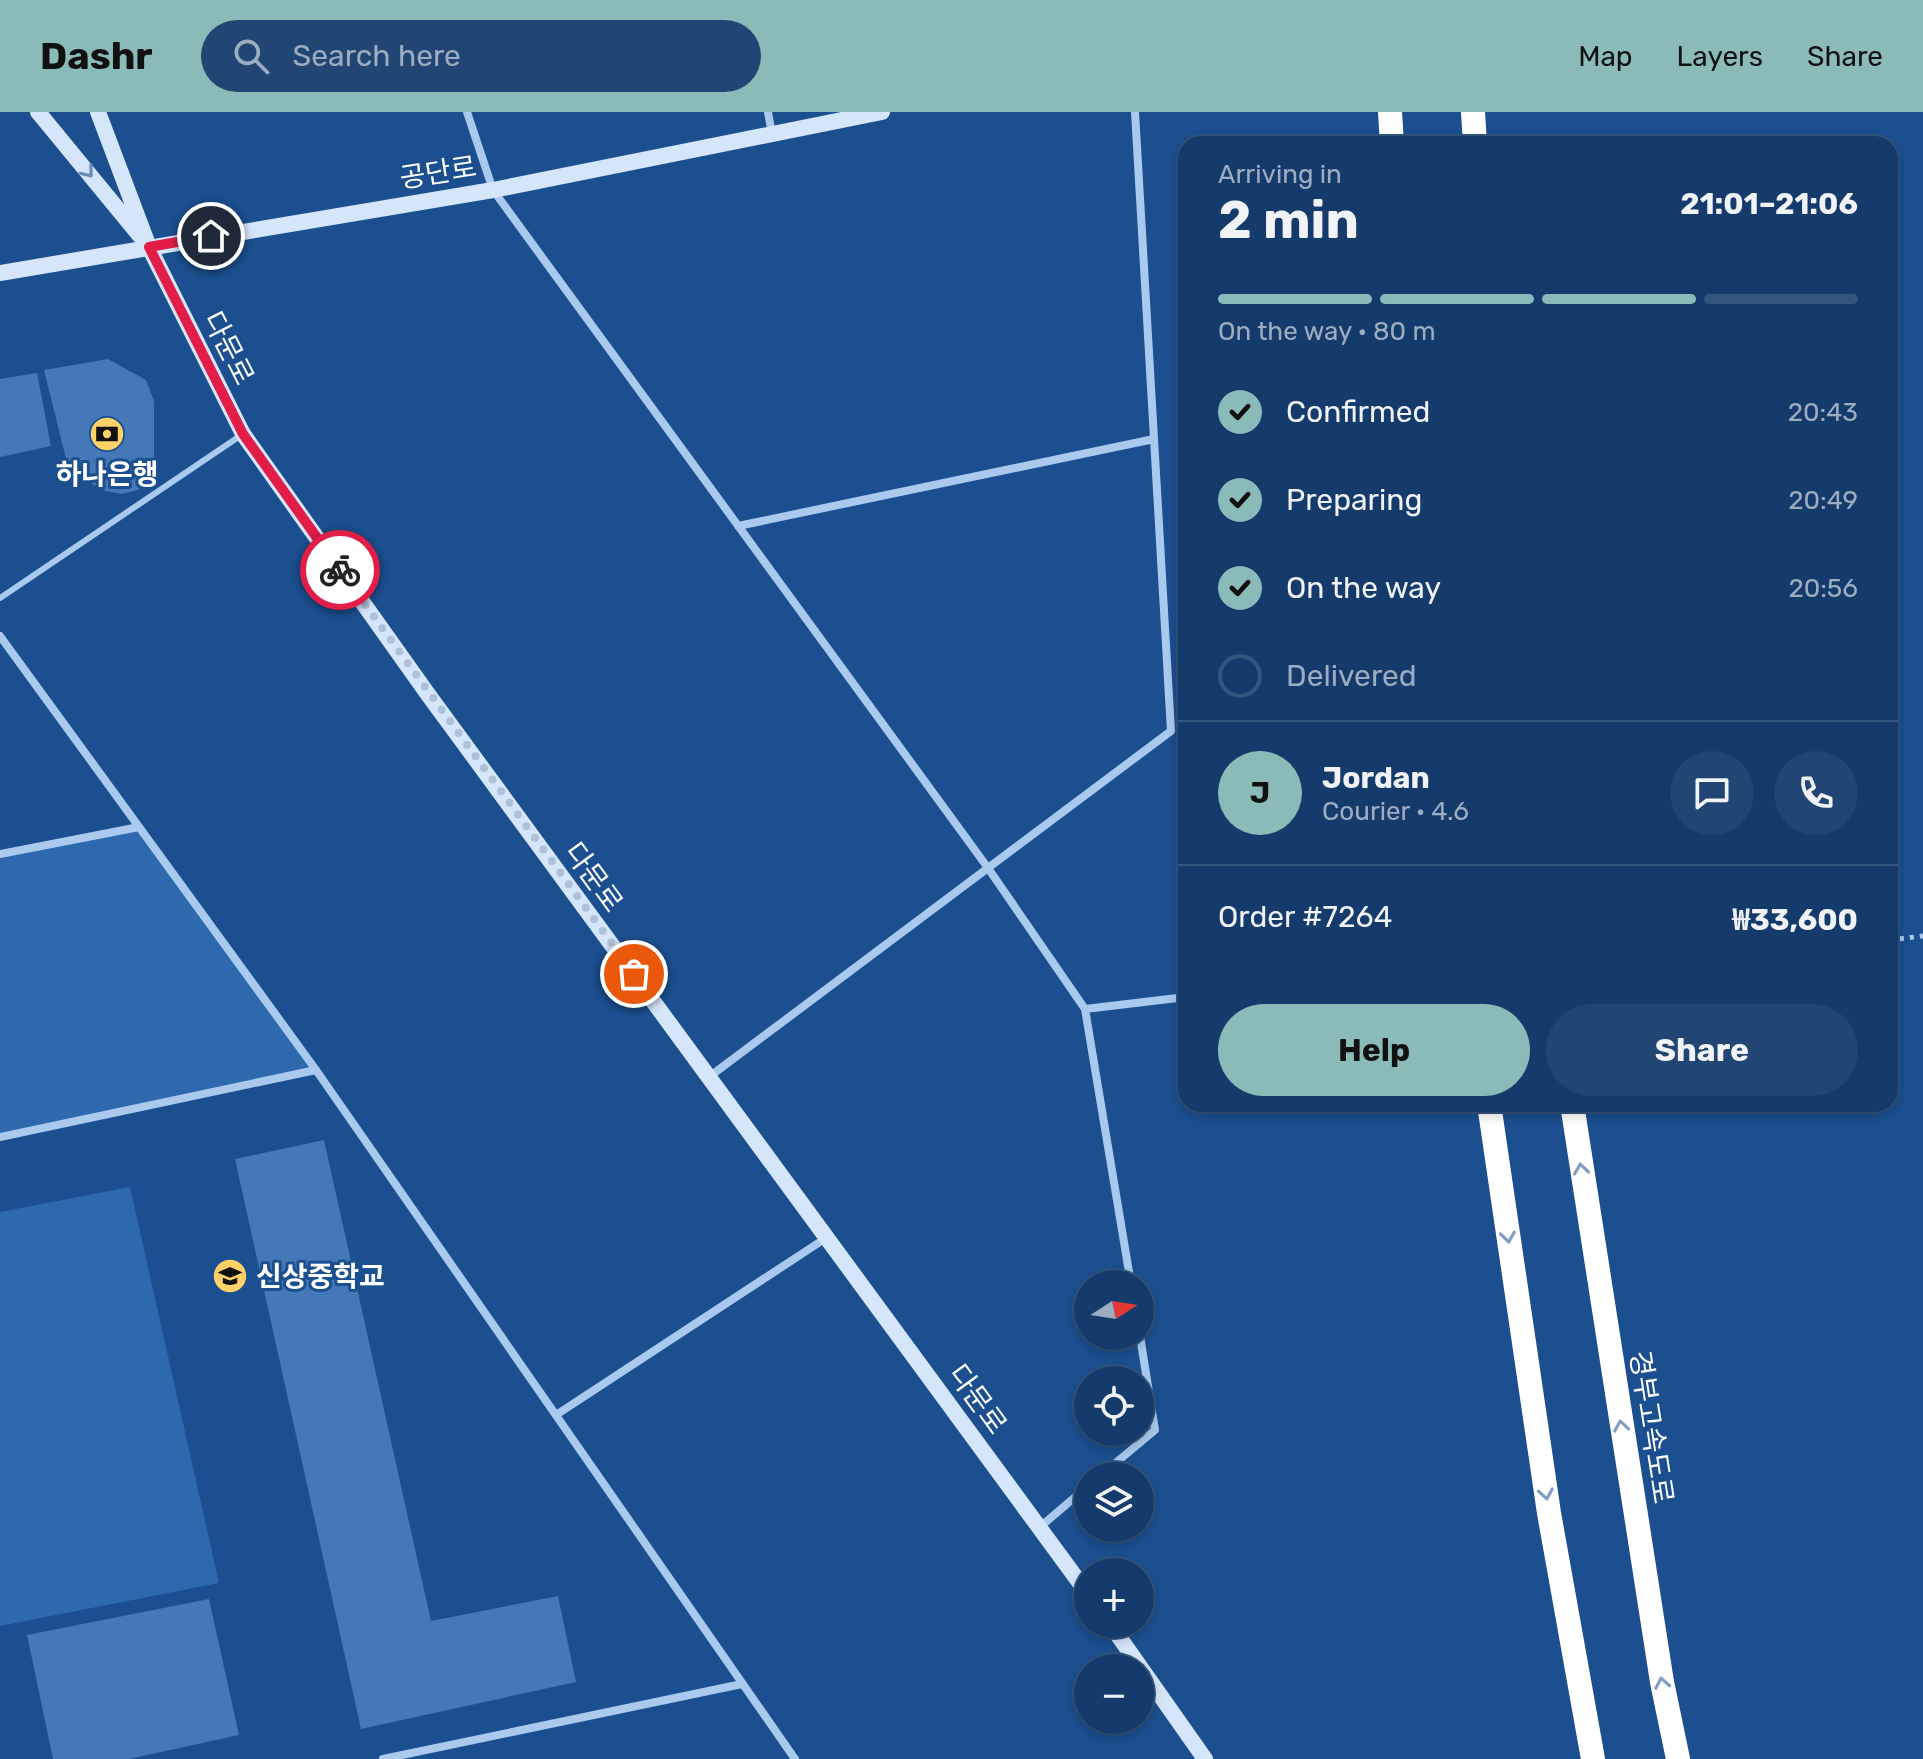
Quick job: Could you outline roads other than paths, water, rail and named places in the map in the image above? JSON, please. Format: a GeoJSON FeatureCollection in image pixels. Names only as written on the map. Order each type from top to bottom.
{"type":"FeatureCollection","features":[{"type":"Feature","properties":{"kind":"highway"},"geometry":{"type":"LineString","coordinates":[[1390,112],[1392,136]]}},
{"type":"Feature","properties":{"kind":"highway"},"geometry":{"type":"LineString","coordinates":[[1473,112],[1474,136]]}},
{"type":"Feature","properties":{"kind":"highway"},"geometry":{"type":"LineString","coordinates":[[1490,1112],[1549,1513],[1593,1759]]}},
{"type":"Feature","properties":{"kind":"highway","name":"경부고속도로"},"geometry":{"type":"LineString","coordinates":[[1573,1112],[1659,1668],[1678,1759]]}},
{"type":"Feature","properties":{"kind":"street","name":"다문로"},"geometry":{"type":"LineString","coordinates":[[38,112],[149,247]]}},
{"type":"Feature","properties":{"kind":"street","name":"다문로"},"geometry":{"type":"LineString","coordinates":[[98,112],[149,247],[243,434],[427,693],[1074,1575]]}},
{"type":"Feature","properties":{"kind":"street"},"geometry":{"type":"LineString","coordinates":[[467,112],[493,190],[988,868],[1085,1009],[1129,1270]]}},
{"type":"Feature","properties":{"kind":"street"},"geometry":{"type":"LineString","coordinates":[[768,112],[772,134]]}},
{"type":"Feature","properties":{"kind":"street","name":"공단로"},"geometry":{"type":"LineString","coordinates":[[0,273],[493,190],[882,112]]}},
{"type":"Feature","properties":{"kind":"street"},"geometry":{"type":"LineString","coordinates":[[709,1077],[1171,731],[1135,112]]}},
{"type":"Feature","properties":{"kind":"street"},"geometry":{"type":"LineString","coordinates":[[738,526],[1154,439]]}},
{"type":"Feature","properties":{"kind":"street"},"geometry":{"type":"LineString","coordinates":[[0,636],[316,1070],[795,1759]]}},
{"type":"Feature","properties":{"kind":"street"},"geometry":{"type":"LineString","coordinates":[[0,854],[139,827]]}},
{"type":"Feature","properties":{"kind":"street"},"geometry":{"type":"LineString","coordinates":[[1085,1009],[1178,998]]}},
{"type":"Feature","properties":{"kind":"street"},"geometry":{"type":"LineString","coordinates":[[0,1137],[316,1070]]}},
{"type":"Feature","properties":{"kind":"street"},"geometry":{"type":"LineString","coordinates":[[556,1415],[827,1237]]}},
{"type":"Feature","properties":{"kind":"street"},"geometry":{"type":"LineString","coordinates":[[1117,1462],[1155,1430],[1142,1350]]}},
{"type":"Feature","properties":{"kind":"street"},"geometry":{"type":"LineString","coordinates":[[1039,1527],[1074,1498]]}},
{"type":"Feature","properties":{"kind":"street"},"geometry":{"type":"LineString","coordinates":[[1120,1638],[1205,1759]]}},
{"type":"Feature","properties":{"kind":"street"},"geometry":{"type":"LineString","coordinates":[[383,1759],[742,1684]]}},
{"type":"Feature","properties":{"kind":"lane"},"geometry":{"type":"LineString","coordinates":[[0,598],[243,434]]}},
{"type":"Feature","properties":{"kind":"place","name":"하나은행"},"geometry":{"type":"Point","coordinates":[107,434]}},
{"type":"Feature","properties":{"kind":"place","name":"신상중학교"},"geometry":{"type":"Point","coordinates":[230,1276]}}]}
